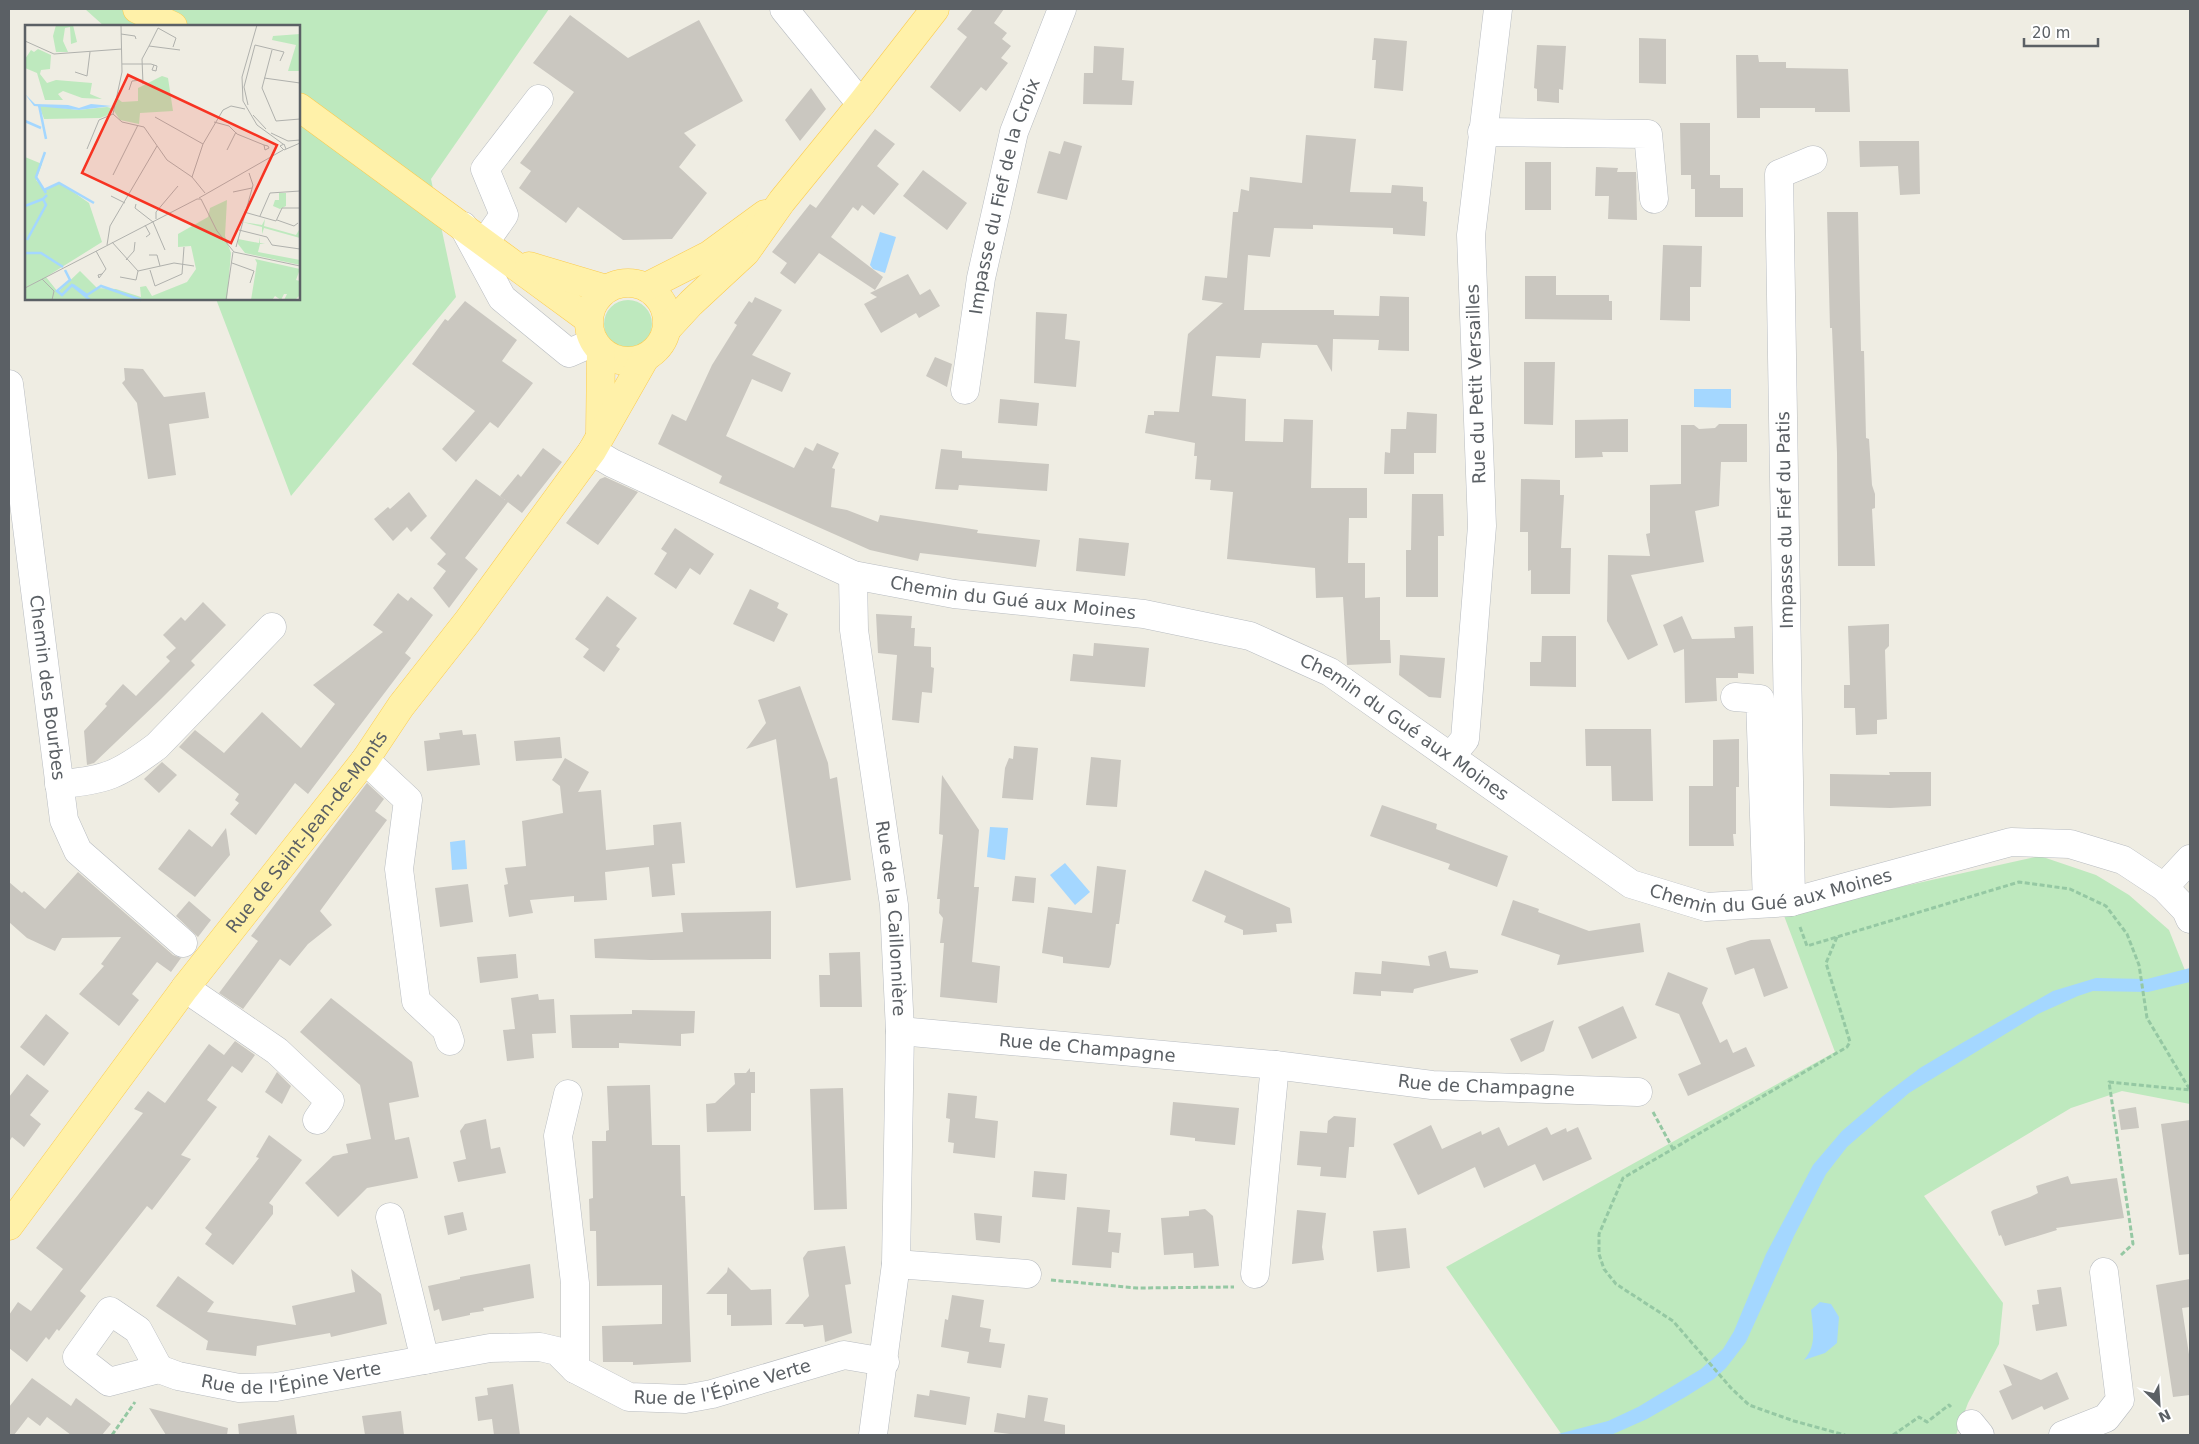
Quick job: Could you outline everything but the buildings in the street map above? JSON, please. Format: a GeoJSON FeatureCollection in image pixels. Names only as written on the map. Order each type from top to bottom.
{"type":"FeatureCollection","features":[{"type":"Feature","properties":{"kind":"main road"},"geometry":{"type":"LineString","coordinates":[[137,9],[172,25]]}},
{"type":"Feature","properties":{"kind":"main road"},"geometry":{"type":"LineString","coordinates":[[300,108],[509,259],[594,338],[611,358],[622,362],[634,361],[645,358],[655,351],[667,330],[691,303],[746,252],[782,201],[862,104],[935,9]]}},
{"type":"Feature","properties":{"kind":"main road"},"geometry":{"type":"LineString","coordinates":[[646,287],[709,255],[782,201]]}},
{"type":"Feature","properties":{"kind":"main road"},"geometry":{"type":"LineString","coordinates":[[509,259],[606,289],[626,283],[646,287],[664,305],[667,317],[667,330]]}},
{"type":"Feature","properties":{"kind":"main road"},"geometry":{"type":"LineString","coordinates":[[596,443],[594,338],[591,308],[606,289]]}},
{"type":"Feature","properties":{"kind":"main road","name":"Rue de Saint-Jean-de-Monts"},"geometry":{"type":"LineString","coordinates":[[9,1226],[185,988],[365,760],[401,706],[467,622],[596,443],[645,358]]}},
{"type":"Feature","properties":{"kind":"street"},"geometry":{"type":"LineString","coordinates":[[784,9],[862,104]]}},
{"type":"Feature","properties":{"kind":"street","name":"Impasse du Fief de la Croix"},"geometry":{"type":"LineString","coordinates":[[964,390],[981,278],[1014,132],[1062,9]]}},
{"type":"Feature","properties":{"kind":"street","name":"Rue du Petit Versailles"},"geometry":{"type":"LineString","coordinates":[[1451,756],[1465,739],[1482,526],[1471,235],[1498,9]]}},
{"type":"Feature","properties":{"kind":"street"},"geometry":{"type":"LineString","coordinates":[[539,99],[485,169],[504,215],[474,234],[502,298],[569,353],[594,338]]}},
{"type":"Feature","properties":{"kind":"street"},"geometry":{"type":"LineString","coordinates":[[1482,132],[1648,134],[1654,199]]}},
{"type":"Feature","properties":{"kind":"street","name":"Impasse du Fief du Patis"},"geometry":{"type":"LineString","coordinates":[[1779,903],[1779,174],[1813,160]]}},
{"type":"Feature","properties":{"kind":"street","name":"Chemin des Bourbes"},"geometry":{"type":"LineString","coordinates":[[9,384],[13,447],[64,820],[78,851],[183,944]]}},
{"type":"Feature","properties":{"kind":"street","name":"Chemin du Gué aux Moines"},"geometry":{"type":"LineString","coordinates":[[596,443],[612,463],[853,575],[954,594],[1144,614],[1250,636],[1330,672],[1631,884],[1706,907],[1779,903],[2012,842],[2070,844],[2123,860],[2164,887],[2186,910],[2190,919]]}},
{"type":"Feature","properties":{"kind":"street","name":"Rue de la Caillonnière"},"geometry":{"type":"LineString","coordinates":[[853,575],[854,630],[894,905],[900,1032],[896,1264],[885,1362],[873,1435]]}},
{"type":"Feature","properties":{"kind":"street"},"geometry":{"type":"LineString","coordinates":[[59,784],[83,783],[115,775],[140,759],[157,746],[272,627]]}},
{"type":"Feature","properties":{"kind":"street"},"geometry":{"type":"LineString","coordinates":[[1735,696],[1760,700],[1779,903]]}},
{"type":"Feature","properties":{"kind":"street"},"geometry":{"type":"LineString","coordinates":[[365,760],[408,800],[399,870],[416,1001],[446,1029],[450,1041]]}},
{"type":"Feature","properties":{"kind":"street"},"geometry":{"type":"LineString","coordinates":[[2164,887],[2190,859]]}},
{"type":"Feature","properties":{"kind":"street"},"geometry":{"type":"LineString","coordinates":[[185,988],[277,1052],[330,1101],[317,1120]]}},
{"type":"Feature","properties":{"kind":"street","name":"Rue de Champagne"},"geometry":{"type":"LineString","coordinates":[[900,1032],[1274,1064],[1432,1085],[1638,1092]]}},
{"type":"Feature","properties":{"kind":"street"},"geometry":{"type":"LineString","coordinates":[[1255,1274],[1274,1064]]}},
{"type":"Feature","properties":{"kind":"street"},"geometry":{"type":"LineString","coordinates":[[568,1094],[558,1136],[575,1282],[575,1369]]}},
{"type":"Feature","properties":{"kind":"street"},"geometry":{"type":"LineString","coordinates":[[390,1217],[425,1360]]}},
{"type":"Feature","properties":{"kind":"street"},"geometry":{"type":"LineString","coordinates":[[896,1264],[1027,1274]]}},
{"type":"Feature","properties":{"kind":"street"},"geometry":{"type":"LineString","coordinates":[[2063,1435],[2106,1418],[2120,1400],[2104,1272]]}},
{"type":"Feature","properties":{"kind":"street","name":"Rue de l'Épine Verte"},"geometry":{"type":"LineString","coordinates":[[159,1369],[178,1376],[239,1388],[276,1387],[490,1348],[540,1347],[557,1351],[575,1369],[629,1398],[685,1399],[730,1390],[844,1355],[885,1362]]}},
{"type":"Feature","properties":{"kind":"path"},"geometry":{"type":"LineString","coordinates":[[1779,903],[1807,946],[2019,882],[2070,888],[2106,906],[2127,934],[2139,965],[2147,1018],[2190,1090]]}},
{"type":"Feature","properties":{"kind":"path"},"geometry":{"type":"LineString","coordinates":[[1837,937],[1826,963],[1850,1042],[1848,1047],[1623,1178],[1599,1234],[1599,1254],[1604,1270],[1616,1284],[1673,1321],[1731,1388],[1749,1405],[1794,1421],[1845,1435]]}},
{"type":"Feature","properties":{"kind":"path"},"geometry":{"type":"LineString","coordinates":[[2104,1272],[2133,1244],[2109,1082],[2190,1090]]}},
{"type":"Feature","properties":{"kind":"path"},"geometry":{"type":"LineString","coordinates":[[1638,1092],[1653,1111],[1673,1149]]}},
{"type":"Feature","properties":{"kind":"path"},"geometry":{"type":"LineString","coordinates":[[1027,1274],[1038,1279],[1137,1288],[1254,1287],[1255,1274]]}},
{"type":"Feature","properties":{"kind":"path"},"geometry":{"type":"LineString","coordinates":[[1893,1435],[1919,1417],[1927,1422],[1949,1405],[1975,1430]]}},
{"type":"Feature","properties":{"kind":"green space"},"geometry":{"type":"Polygon","coordinates":[[[85,9],[549,9],[431,179],[456,297],[291,496],[216,300],[300,300],[300,25],[103,25],[85,9]]]}},
{"type":"Feature","properties":{"kind":"green space"},"geometry":{"type":"Polygon","coordinates":[[[628,300],[637,302],[645,307],[650,315],[652,324],[650,333],[645,341],[637,346],[628,348],[619,346],[611,341],[606,333],[604,324],[606,315],[611,307],[619,302],[628,300]]]}},
{"type":"Feature","properties":{"kind":"green space"},"geometry":{"type":"Polygon","coordinates":[[[2040,856],[2096,875],[2129,895],[2169,930],[2190,983],[2190,1104],[2122,1091],[2071,1108],[1924,1196],[2003,1303],[1999,1344],[1968,1403],[1956,1435],[1562,1435],[1446,1267],[1835,1052],[1783,913],[2040,856]]]}},
{"type":"Feature","properties":{"kind":"water"},"geometry":{"type":"Polygon","coordinates":[[[880,232],[896,237],[885,273],[873,269],[870,265],[880,232]]]}},
{"type":"Feature","properties":{"kind":"water"},"geometry":{"type":"Polygon","coordinates":[[[1694,389],[1731,389],[1731,408],[1694,407],[1694,389]]]}},
{"type":"Feature","properties":{"kind":"water"},"geometry":{"type":"Polygon","coordinates":[[[990,827],[1008,828],[1005,860],[987,857],[990,827]]]}},
{"type":"Feature","properties":{"kind":"water"},"geometry":{"type":"Polygon","coordinates":[[[465,840],[467,869],[452,870],[450,842],[465,840]]]}},
{"type":"Feature","properties":{"kind":"water"},"geometry":{"type":"Polygon","coordinates":[[[1065,863],[1090,892],[1075,905],[1050,875],[1065,863]]]}},
{"type":"Feature","properties":{"kind":"water"},"geometry":{"type":"Polygon","coordinates":[[[2190,968],[2190,982],[2148,992],[2093,991],[2078,996],[2038,1014],[1909,1093],[1847,1147],[1826,1174],[1794,1236],[1746,1342],[1726,1368],[1714,1379],[1687,1396],[1647,1419],[1611,1435],[1554,1435],[1608,1421],[1638,1407],[1701,1369],[1723,1349],[1734,1331],[1766,1254],[1813,1165],[1842,1131],[1920,1068],[2053,991],[2096,978],[2147,979],[2190,968]]]}},
{"type":"Feature","properties":{"kind":"water"},"geometry":{"type":"Polygon","coordinates":[[[1820,1302],[1831,1304],[1839,1317],[1837,1343],[1825,1353],[1804,1360],[1811,1349],[1812,1343],[1811,1310],[1820,1302]]]}}]}
